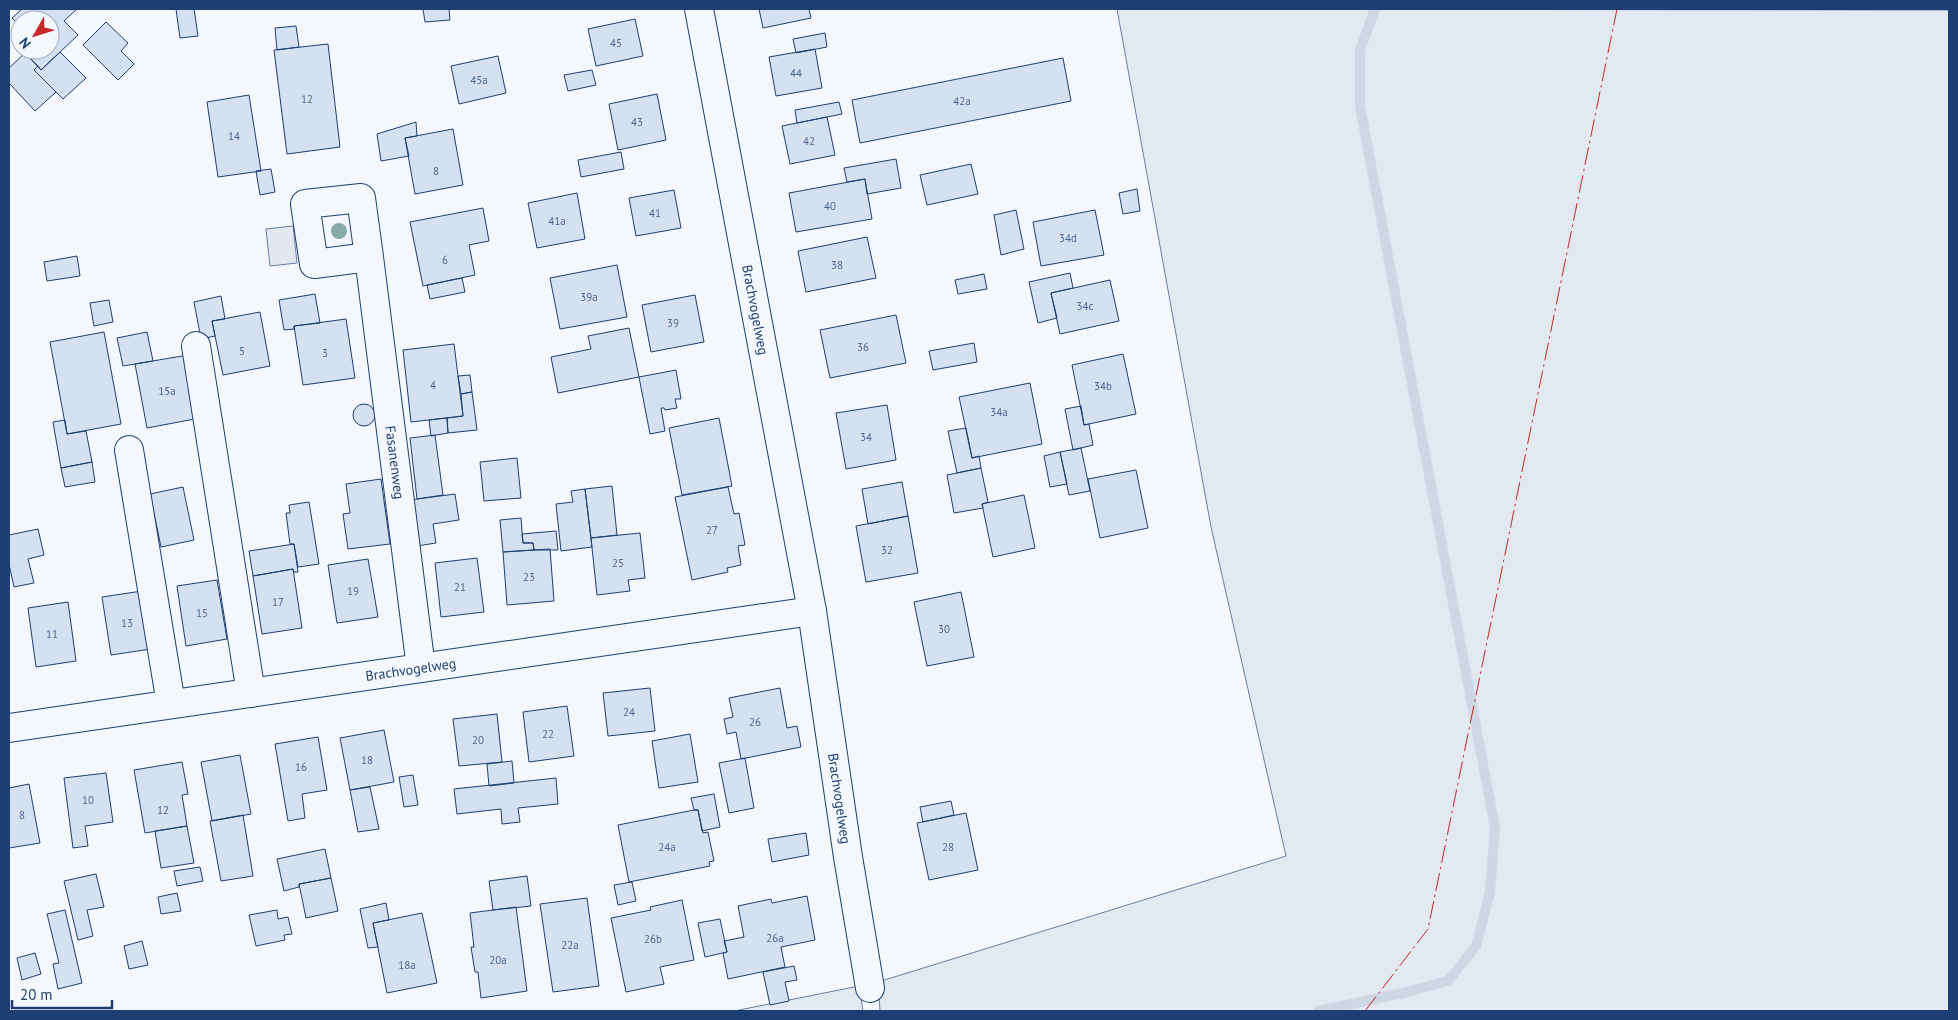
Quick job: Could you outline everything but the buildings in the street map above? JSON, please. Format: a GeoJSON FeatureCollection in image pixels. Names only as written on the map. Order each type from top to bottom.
{"type":"FeatureCollection","features":[{"type":"Feature","properties":{"kind":"street","name":"Brachvogelweg"},"geometry":{"type":"LineString","coordinates":[[699,9],[812,611],[870,988]]}},
{"type":"Feature","properties":{"kind":"street","name":"Fasanenweg"},"geometry":{"type":"LineString","coordinates":[[370,257],[421,668]]}},
{"type":"Feature","properties":{"kind":"street"},"geometry":{"type":"LineString","coordinates":[[196,346],[252,693]]}},
{"type":"Feature","properties":{"kind":"street"},"geometry":{"type":"LineString","coordinates":[[129,450],[171,704]]}},
{"type":"Feature","properties":{"kind":"street","name":"Brachvogelweg"},"geometry":{"type":"LineString","coordinates":[[9,728],[812,611]]}},
{"type":"Feature","properties":{"kind":"shaded area"},"geometry":{"type":"Polygon","coordinates":[[[1117,9],[1949,10],[1949,1011],[880,1011],[878,982],[1286,856],[1211,527],[1117,9]]]}},
{"type":"Feature","properties":{"kind":"shaded area"},"geometry":{"type":"Polygon","coordinates":[[[293,226],[297,263],[270,266],[266,229],[293,226]]]}},
{"type":"Feature","properties":{"kind":"shaded area"},"geometry":{"type":"Polygon","coordinates":[[[859,986],[863,1011],[734,1011],[859,986]]]}},
{"type":"Feature","properties":{"kind":"waterway"},"geometry":{"type":"LineString","coordinates":[[1318,1011],[1448,981],[1476,946],[1490,892],[1495,828],[1360,106],[1360,50],[1375,9]]}},
{"type":"Feature","properties":{"kind":"power"},"geometry":{"type":"LineString","coordinates":[[1365,1011],[1428,929],[1617,9]]}}]}
